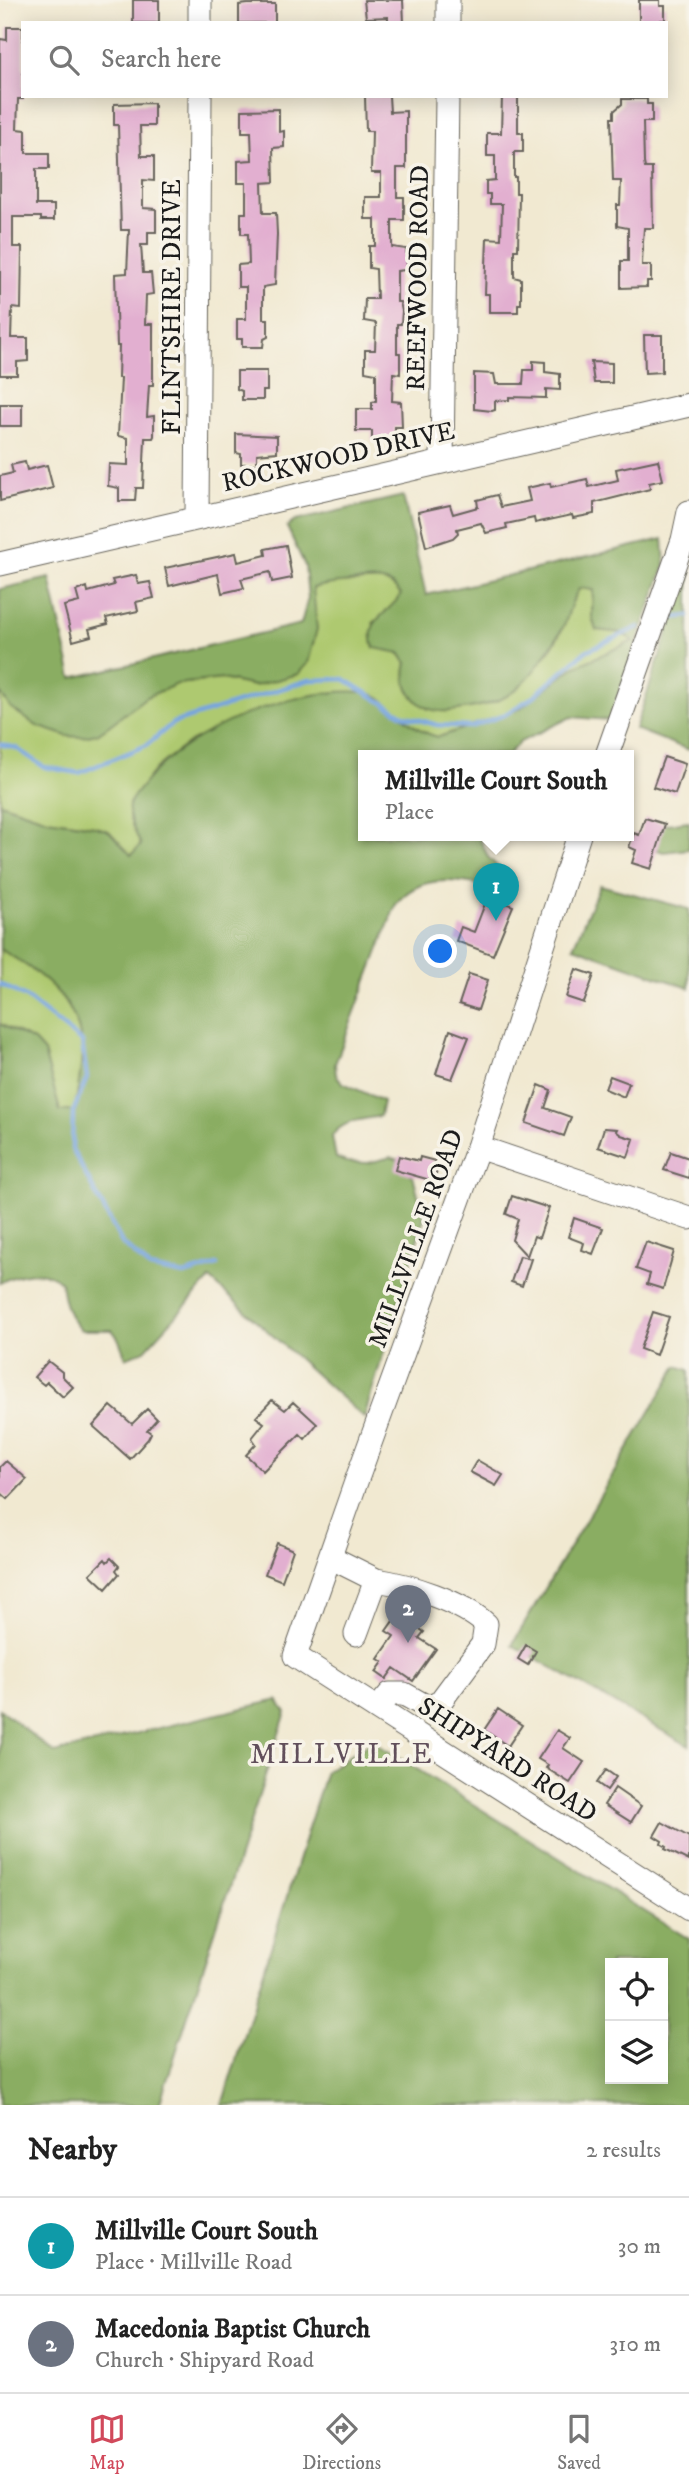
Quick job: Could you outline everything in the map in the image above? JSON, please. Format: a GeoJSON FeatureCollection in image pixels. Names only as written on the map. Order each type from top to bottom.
{"type":"FeatureCollection","features":[{"type":"Feature","properties":{"kind":"street"},"geometry":{"type":"LineString","coordinates":[[200,0],[200,21]]}},
{"type":"Feature","properties":{"kind":"street"},"geometry":{"type":"LineString","coordinates":[[448,21],[449,0]]}},
{"type":"Feature","properties":{"kind":"street","name":"FLINTSHIRE DRIVE"},"geometry":{"type":"LineString","coordinates":[[197,517],[200,98]]}},
{"type":"Feature","properties":{"kind":"street","name":"REEFWOOD ROAD"},"geometry":{"type":"LineString","coordinates":[[442,461],[447,98]]}},
{"type":"Feature","properties":{"kind":"street","name":"ROCKWOOD DRIVE"},"geometry":{"type":"LineString","coordinates":[[0,564],[689,405]]}},
{"type":"Feature","properties":{"kind":"street"},"geometry":{"type":"LineString","coordinates":[[609,750],[683,540],[689,512]]}},
{"type":"Feature","properties":{"kind":"street","name":"MILLVILLE ROAD"},"geometry":{"type":"LineString","coordinates":[[295,1657],[478,1147],[577,841]]}},
{"type":"Feature","properties":{"kind":"street"},"geometry":{"type":"LineString","coordinates":[[478,1147],[689,1218]]}},
{"type":"Feature","properties":{"kind":"street"},"geometry":{"type":"LineString","coordinates":[[330,1557],[376,1580],[397,1583],[471,1611],[485,1624],[483,1644],[440,1702],[429,1708],[404,1694],[390,1694],[378,1708]]}},
{"type":"Feature","properties":{"kind":"street"},"geometry":{"type":"LineString","coordinates":[[356,1634],[376,1580]]}},
{"type":"Feature","properties":{"kind":"street","name":"SHIPYARD ROAD"},"geometry":{"type":"LineString","coordinates":[[295,1657],[689,1909]]}},
{"type":"Feature","properties":{"kind":"green space"},"geometry":{"type":"Polygon","coordinates":[[[403,496],[426,595],[663,539],[665,565],[609,720],[571,717],[520,742],[512,750],[358,750],[358,841],[481,841],[488,857],[511,880],[502,888],[459,882],[431,882],[407,893],[396,904],[335,1064],[336,1075],[343,1083],[383,1101],[380,1116],[347,1124],[336,1131],[332,1136],[336,1158],[346,1162],[368,1163],[391,1157],[402,1161],[414,1179],[424,1218],[364,1418],[210,1279],[145,1350],[126,1358],[112,1330],[81,1330],[76,1325],[66,1308],[61,1282],[47,1275],[31,1274],[0,1283],[0,1024],[34,1041],[44,1052],[60,1111],[75,1111],[82,1051],[80,1033],[66,1002],[43,978],[0,949],[0,803],[47,819],[109,831],[131,855],[141,845],[131,821],[129,805],[144,783],[162,764],[186,746],[243,715],[306,696],[363,692],[381,699],[417,728],[439,737],[519,709],[574,667],[633,641],[622,633],[596,630],[592,617],[593,590],[580,588],[552,645],[530,676],[513,692],[480,706],[452,711],[434,710],[418,702],[408,689],[405,673],[407,663],[400,653],[374,648],[374,624],[401,594],[391,584],[382,581],[358,581],[313,588],[317,629],[308,663],[298,674],[254,686],[222,679],[177,684],[146,697],[97,734],[82,737],[67,736],[37,726],[11,708],[0,693],[0,589],[50,578],[72,678],[301,624],[308,598],[305,566],[287,527],[295,521],[403,496]]]}},
{"type":"Feature","properties":{"kind":"green space"},"geometry":{"type":"Polygon","coordinates":[[[689,570],[689,750],[635,729],[689,570]]]}},
{"type":"Feature","properties":{"kind":"green space"},"geometry":{"type":"Polygon","coordinates":[[[379,580],[392,584],[401,594],[394,605],[373,623],[407,663],[406,678],[409,690],[416,700],[428,709],[534,669],[559,635],[572,600],[580,588],[593,590],[592,617],[634,641],[574,667],[519,709],[439,737],[426,734],[387,706],[380,697],[365,692],[334,692],[273,705],[191,741],[156,768],[129,803],[129,817],[141,845],[131,855],[94,826],[47,819],[0,803],[0,693],[11,708],[97,734],[146,697],[177,684],[222,679],[254,686],[298,674],[313,601],[313,588],[326,584],[379,580]]]}},
{"type":"Feature","properties":{"kind":"green space"},"geometry":{"type":"Polygon","coordinates":[[[689,821],[689,849],[663,852],[640,843],[660,825],[689,821]]]}},
{"type":"Feature","properties":{"kind":"green space"},"geometry":{"type":"Polygon","coordinates":[[[600,885],[689,909],[689,988],[573,947],[600,885]]]}},
{"type":"Feature","properties":{"kind":"green space"},"geometry":{"type":"Polygon","coordinates":[[[0,949],[43,978],[66,1002],[74,1016],[82,1051],[75,1111],[60,1111],[44,1052],[34,1041],[0,1024],[0,949]]]}},
{"type":"Feature","properties":{"kind":"green space"},"geometry":{"type":"Polygon","coordinates":[[[677,1366],[689,1370],[689,1746],[512,1645],[677,1366]]]}},
{"type":"Feature","properties":{"kind":"green space"},"geometry":{"type":"Polygon","coordinates":[[[277,1700],[286,1712],[159,2105],[0,2105],[0,1709],[54,1753],[277,1700]]]}},
{"type":"Feature","properties":{"kind":"green space"},"geometry":{"type":"Polygon","coordinates":[[[372,1741],[689,1939],[689,2105],[222,2105],[326,1771],[372,1741]]]}},
{"type":"Feature","properties":{"kind":"building"},"geometry":{"type":"Polygon","coordinates":[[[133,0],[159,0],[159,21],[133,21],[133,0]]]}},
{"type":"Feature","properties":{"kind":"building"},"geometry":{"type":"Polygon","coordinates":[[[364,0],[403,0],[404,21],[388,21],[388,17],[366,18],[364,0]]]}},
{"type":"Feature","properties":{"kind":"building"},"geometry":{"type":"Polygon","coordinates":[[[639,0],[660,0],[660,6],[665,6],[665,20],[639,21],[639,0]]]}},
{"type":"Feature","properties":{"kind":"building"},"geometry":{"type":"Polygon","coordinates":[[[275,4],[275,21],[239,21],[239,5],[275,4]]]}},
{"type":"Feature","properties":{"kind":"building"},"geometry":{"type":"Polygon","coordinates":[[[7,27],[21,27],[23,99],[18,99],[17,129],[26,130],[26,153],[49,153],[49,169],[36,169],[36,205],[54,205],[54,220],[13,217],[13,247],[22,247],[21,309],[12,308],[11,338],[28,338],[28,361],[17,362],[17,375],[0,375],[0,39],[7,40],[7,27]]]}},
{"type":"Feature","properties":{"kind":"building"},"geometry":{"type":"Polygon","coordinates":[[[365,98],[389,98],[390,112],[406,111],[406,168],[397,168],[397,197],[404,197],[404,220],[392,220],[392,247],[406,249],[407,267],[397,271],[397,302],[400,302],[402,311],[401,324],[397,324],[400,374],[393,373],[392,401],[401,402],[402,427],[395,427],[395,435],[391,435],[391,441],[372,441],[372,431],[356,431],[356,409],[372,409],[372,402],[376,401],[376,373],[365,371],[365,350],[375,350],[376,323],[364,321],[365,299],[377,299],[376,269],[369,268],[369,246],[375,246],[375,219],[365,219],[365,197],[381,197],[381,173],[371,173],[372,131],[366,131],[365,98]]]}},
{"type":"Feature","properties":{"kind":"building"},"geometry":{"type":"Polygon","coordinates":[[[502,98],[518,98],[518,133],[523,133],[523,152],[514,152],[514,177],[516,193],[519,193],[518,250],[514,250],[514,277],[521,279],[521,304],[518,304],[518,312],[489,312],[489,294],[485,294],[487,238],[501,239],[502,204],[490,204],[490,194],[486,194],[486,181],[495,180],[495,156],[487,156],[487,133],[501,133],[502,98]]]}},
{"type":"Feature","properties":{"kind":"building"},"geometry":{"type":"Polygon","coordinates":[[[622,99],[647,99],[647,104],[652,104],[652,122],[643,122],[644,163],[645,168],[652,168],[653,228],[644,228],[643,241],[642,265],[651,265],[651,281],[647,281],[647,287],[621,288],[621,261],[628,261],[628,228],[617,226],[621,181],[613,181],[611,118],[614,118],[614,111],[622,104],[622,99]]]}},
{"type":"Feature","properties":{"kind":"building"},"geometry":{"type":"Polygon","coordinates":[[[154,103],[154,126],[140,126],[141,156],[154,156],[154,181],[143,180],[143,208],[156,209],[156,232],[148,232],[148,245],[141,245],[143,273],[151,273],[153,294],[146,295],[145,324],[153,324],[153,385],[149,385],[147,417],[154,416],[154,436],[145,438],[143,488],[136,488],[135,501],[119,501],[119,488],[108,486],[109,464],[128,465],[128,438],[118,436],[121,378],[118,378],[115,274],[127,273],[129,230],[121,230],[118,125],[114,125],[114,104],[154,103]]]}},
{"type":"Feature","properties":{"kind":"building"},"geometry":{"type":"Polygon","coordinates":[[[279,109],[279,132],[284,131],[284,147],[273,148],[274,182],[262,183],[263,213],[276,213],[277,234],[275,285],[263,287],[263,319],[268,319],[268,337],[264,339],[263,347],[242,347],[242,339],[237,339],[237,319],[246,319],[246,287],[238,287],[238,265],[249,264],[248,234],[241,234],[241,213],[246,213],[246,183],[238,183],[238,161],[252,160],[251,132],[242,132],[242,110],[279,109]]]}},
{"type":"Feature","properties":{"kind":"building"},"geometry":{"type":"Polygon","coordinates":[[[644,335],[662,335],[662,372],[645,373],[644,335]]]}},
{"type":"Feature","properties":{"kind":"building"},"geometry":{"type":"Polygon","coordinates":[[[533,361],[545,362],[545,372],[560,374],[560,390],[546,389],[546,398],[509,397],[509,400],[495,401],[495,410],[492,411],[474,409],[474,373],[494,374],[496,384],[523,384],[524,370],[533,370],[533,361]]]}},
{"type":"Feature","properties":{"kind":"building"},"geometry":{"type":"Polygon","coordinates":[[[591,362],[612,363],[612,383],[594,383],[591,362]]]}},
{"type":"Feature","properties":{"kind":"building"},"geometry":{"type":"Polygon","coordinates":[[[237,371],[267,371],[267,391],[263,391],[263,400],[242,400],[242,391],[237,389],[237,371]]]}},
{"type":"Feature","properties":{"kind":"building"},"geometry":{"type":"Polygon","coordinates":[[[0,404],[22,404],[22,426],[0,426],[0,404]]]}},
{"type":"Feature","properties":{"kind":"building"},"geometry":{"type":"Polygon","coordinates":[[[236,434],[277,436],[277,452],[257,454],[257,464],[241,464],[241,454],[236,453],[236,434]]]}},
{"type":"Feature","properties":{"kind":"building"},"geometry":{"type":"Polygon","coordinates":[[[658,460],[663,480],[649,483],[650,489],[594,503],[594,514],[573,518],[572,515],[535,523],[534,518],[506,524],[507,528],[486,533],[481,523],[457,529],[458,533],[453,538],[426,547],[418,512],[450,505],[453,514],[478,507],[477,500],[497,495],[501,507],[530,501],[527,488],[550,483],[551,487],[587,479],[589,487],[618,480],[616,469],[658,460]]]}},
{"type":"Feature","properties":{"kind":"building"},"geometry":{"type":"Polygon","coordinates":[[[25,462],[27,470],[47,465],[53,488],[0,501],[0,476],[13,473],[11,465],[25,462]]]}},
{"type":"Feature","properties":{"kind":"building"},"geometry":{"type":"Polygon","coordinates":[[[286,545],[292,578],[272,582],[270,572],[241,579],[244,588],[222,593],[218,574],[169,586],[165,568],[236,553],[238,562],[266,555],[265,549],[286,545]]]}},
{"type":"Feature","properties":{"kind":"building"},"geometry":{"type":"Polygon","coordinates":[[[136,575],[138,584],[150,582],[154,598],[136,602],[138,611],[106,618],[108,624],[89,629],[91,636],[73,641],[64,606],[79,602],[76,591],[87,587],[88,592],[114,585],[112,580],[136,575]]]}},
{"type":"Feature","properties":{"kind":"building"},"geometry":{"type":"Polygon","coordinates":[[[664,757],[685,764],[675,794],[653,787],[664,757]]]}},
{"type":"Feature","properties":{"kind":"building"},"geometry":{"type":"Polygon","coordinates":[[[645,818],[665,824],[651,869],[632,863],[636,850],[629,847],[631,841],[634,841],[634,833],[639,835],[645,818]]]}},
{"type":"Feature","properties":{"kind":"building"},"geometry":{"type":"Polygon","coordinates":[[[488,896],[513,906],[493,955],[456,941],[461,927],[474,932],[488,896]]]}},
{"type":"Feature","properties":{"kind":"building"},"geometry":{"type":"Polygon","coordinates":[[[576,969],[594,975],[584,1003],[566,997],[576,969]]]}},
{"type":"Feature","properties":{"kind":"building"},"geometry":{"type":"Polygon","coordinates":[[[469,974],[488,980],[478,1010],[459,1004],[469,974]]]}},
{"type":"Feature","properties":{"kind":"building"},"geometry":{"type":"Polygon","coordinates":[[[450,1030],[469,1037],[452,1079],[436,1074],[450,1030]]]}},
{"type":"Feature","properties":{"kind":"building"},"geometry":{"type":"Polygon","coordinates":[[[610,1076],[629,1083],[624,1097],[605,1089],[610,1076]]]}},
{"type":"Feature","properties":{"kind":"building"},"geometry":{"type":"Polygon","coordinates":[[[539,1085],[551,1090],[545,1108],[571,1117],[564,1136],[526,1123],[539,1085]]]}},
{"type":"Feature","properties":{"kind":"building"},"geometry":{"type":"Polygon","coordinates":[[[604,1128],[617,1129],[621,1135],[634,1139],[628,1157],[598,1147],[604,1128]]]}},
{"type":"Feature","properties":{"kind":"building"},"geometry":{"type":"Polygon","coordinates":[[[671,1152],[689,1158],[689,1178],[664,1170],[671,1152]]]}},
{"type":"Feature","properties":{"kind":"building"},"geometry":{"type":"Polygon","coordinates":[[[399,1156],[419,1161],[420,1157],[435,1161],[434,1165],[438,1166],[435,1177],[431,1176],[430,1180],[395,1170],[399,1156]]]}},
{"type":"Feature","properties":{"kind":"building"},"geometry":{"type":"Polygon","coordinates":[[[512,1196],[549,1208],[539,1238],[534,1236],[527,1256],[512,1240],[518,1219],[506,1214],[512,1196]]]}},
{"type":"Feature","properties":{"kind":"building"},"geometry":{"type":"Polygon","coordinates":[[[574,1218],[603,1228],[593,1254],[582,1250],[584,1243],[568,1237],[574,1218]]]}},
{"type":"Feature","properties":{"kind":"building"},"geometry":{"type":"Polygon","coordinates":[[[646,1242],[674,1251],[663,1289],[647,1284],[650,1274],[636,1269],[646,1242]]]}},
{"type":"Feature","properties":{"kind":"building"},"geometry":{"type":"Polygon","coordinates":[[[520,1256],[531,1259],[522,1286],[511,1282],[520,1256]]]}},
{"type":"Feature","properties":{"kind":"building"},"geometry":{"type":"Polygon","coordinates":[[[653,1312],[669,1317],[656,1355],[640,1349],[653,1312]]]}},
{"type":"Feature","properties":{"kind":"building"},"geometry":{"type":"Polygon","coordinates":[[[48,1361],[62,1372],[62,1376],[73,1387],[63,1397],[47,1382],[44,1385],[34,1377],[48,1361]]]}},
{"type":"Feature","properties":{"kind":"building"},"geometry":{"type":"Polygon","coordinates":[[[272,1400],[285,1410],[293,1402],[317,1424],[305,1439],[300,1434],[263,1471],[246,1455],[256,1444],[252,1438],[264,1423],[256,1417],[272,1400]]]}},
{"type":"Feature","properties":{"kind":"building"},"geometry":{"type":"Polygon","coordinates":[[[111,1406],[132,1424],[147,1409],[157,1419],[147,1430],[151,1433],[148,1439],[130,1459],[93,1426],[111,1406]]]}},
{"type":"Feature","properties":{"kind":"building"},"geometry":{"type":"Polygon","coordinates":[[[477,1460],[503,1475],[496,1486],[470,1472],[477,1460]]]}},
{"type":"Feature","properties":{"kind":"building"},"geometry":{"type":"Polygon","coordinates":[[[6,1461],[27,1479],[8,1499],[0,1492],[0,1467],[6,1461]]]}},
{"type":"Feature","properties":{"kind":"building"},"geometry":{"type":"Polygon","coordinates":[[[277,1543],[293,1550],[282,1581],[265,1574],[277,1543]]]}},
{"type":"Feature","properties":{"kind":"building"},"geometry":{"type":"Polygon","coordinates":[[[111,1558],[119,1566],[116,1570],[119,1574],[106,1589],[90,1574],[105,1559],[107,1562],[111,1558]]]}},
{"type":"Feature","properties":{"kind":"building"},"geometry":{"type":"Polygon","coordinates":[[[398,1614],[424,1632],[419,1638],[436,1649],[413,1681],[394,1668],[386,1679],[376,1672],[383,1662],[378,1659],[394,1636],[386,1631],[398,1614]]]}},
{"type":"Feature","properties":{"kind":"building"},"geometry":{"type":"Polygon","coordinates":[[[526,1645],[536,1651],[528,1665],[518,1659],[526,1645]]]}},
{"type":"Feature","properties":{"kind":"building"},"geometry":{"type":"Polygon","coordinates":[[[498,1709],[522,1725],[508,1746],[484,1730],[498,1709]]]}},
{"type":"Feature","properties":{"kind":"building"},"geometry":{"type":"Polygon","coordinates":[[[557,1730],[570,1738],[563,1748],[584,1762],[570,1783],[546,1768],[548,1765],[538,1759],[557,1730]]]}},
{"type":"Feature","properties":{"kind":"building"},"geometry":{"type":"Polygon","coordinates":[[[606,1770],[616,1777],[607,1790],[597,1783],[606,1770]]]}},
{"type":"Feature","properties":{"kind":"building"},"geometry":{"type":"Polygon","coordinates":[[[615,1788],[641,1806],[631,1822],[604,1805],[615,1788]]]}},
{"type":"Feature","properties":{"kind":"building"},"geometry":{"type":"Polygon","coordinates":[[[662,1822],[689,1837],[689,1861],[665,1849],[662,1841],[654,1836],[662,1822]]]}},
{"type":"Feature","properties":{"kind":"waterway"},"geometry":{"type":"LineString","coordinates":[[662,619],[689,616]]}},
{"type":"Feature","properties":{"kind":"waterway"},"geometry":{"type":"LineString","coordinates":[[0,744],[16,748],[44,767],[79,773],[147,745],[173,723],[309,680],[344,679],[403,715],[437,725],[471,727],[504,715],[533,697],[586,651],[639,627]]}},
{"type":"Feature","properties":{"kind":"waterway"},"geometry":{"type":"LineString","coordinates":[[0,984],[27,998],[82,1042],[87,1078],[73,1112],[72,1149],[122,1243],[150,1268],[184,1275],[217,1265]]}},
{"type":"Feature","properties":{"kind":"place","name":"Millville Court South"},"geometry":{"type":"Point","coordinates":[496,921]}},
{"type":"Feature","properties":{"kind":"place","name":"Macedonia Baptist Church"},"geometry":{"type":"Point","coordinates":[408,1643]}},
{"type":"Feature","properties":{"kind":"district","name":"MILLVILLE"},"geometry":{"type":"Point","coordinates":[342,1753]}}]}
